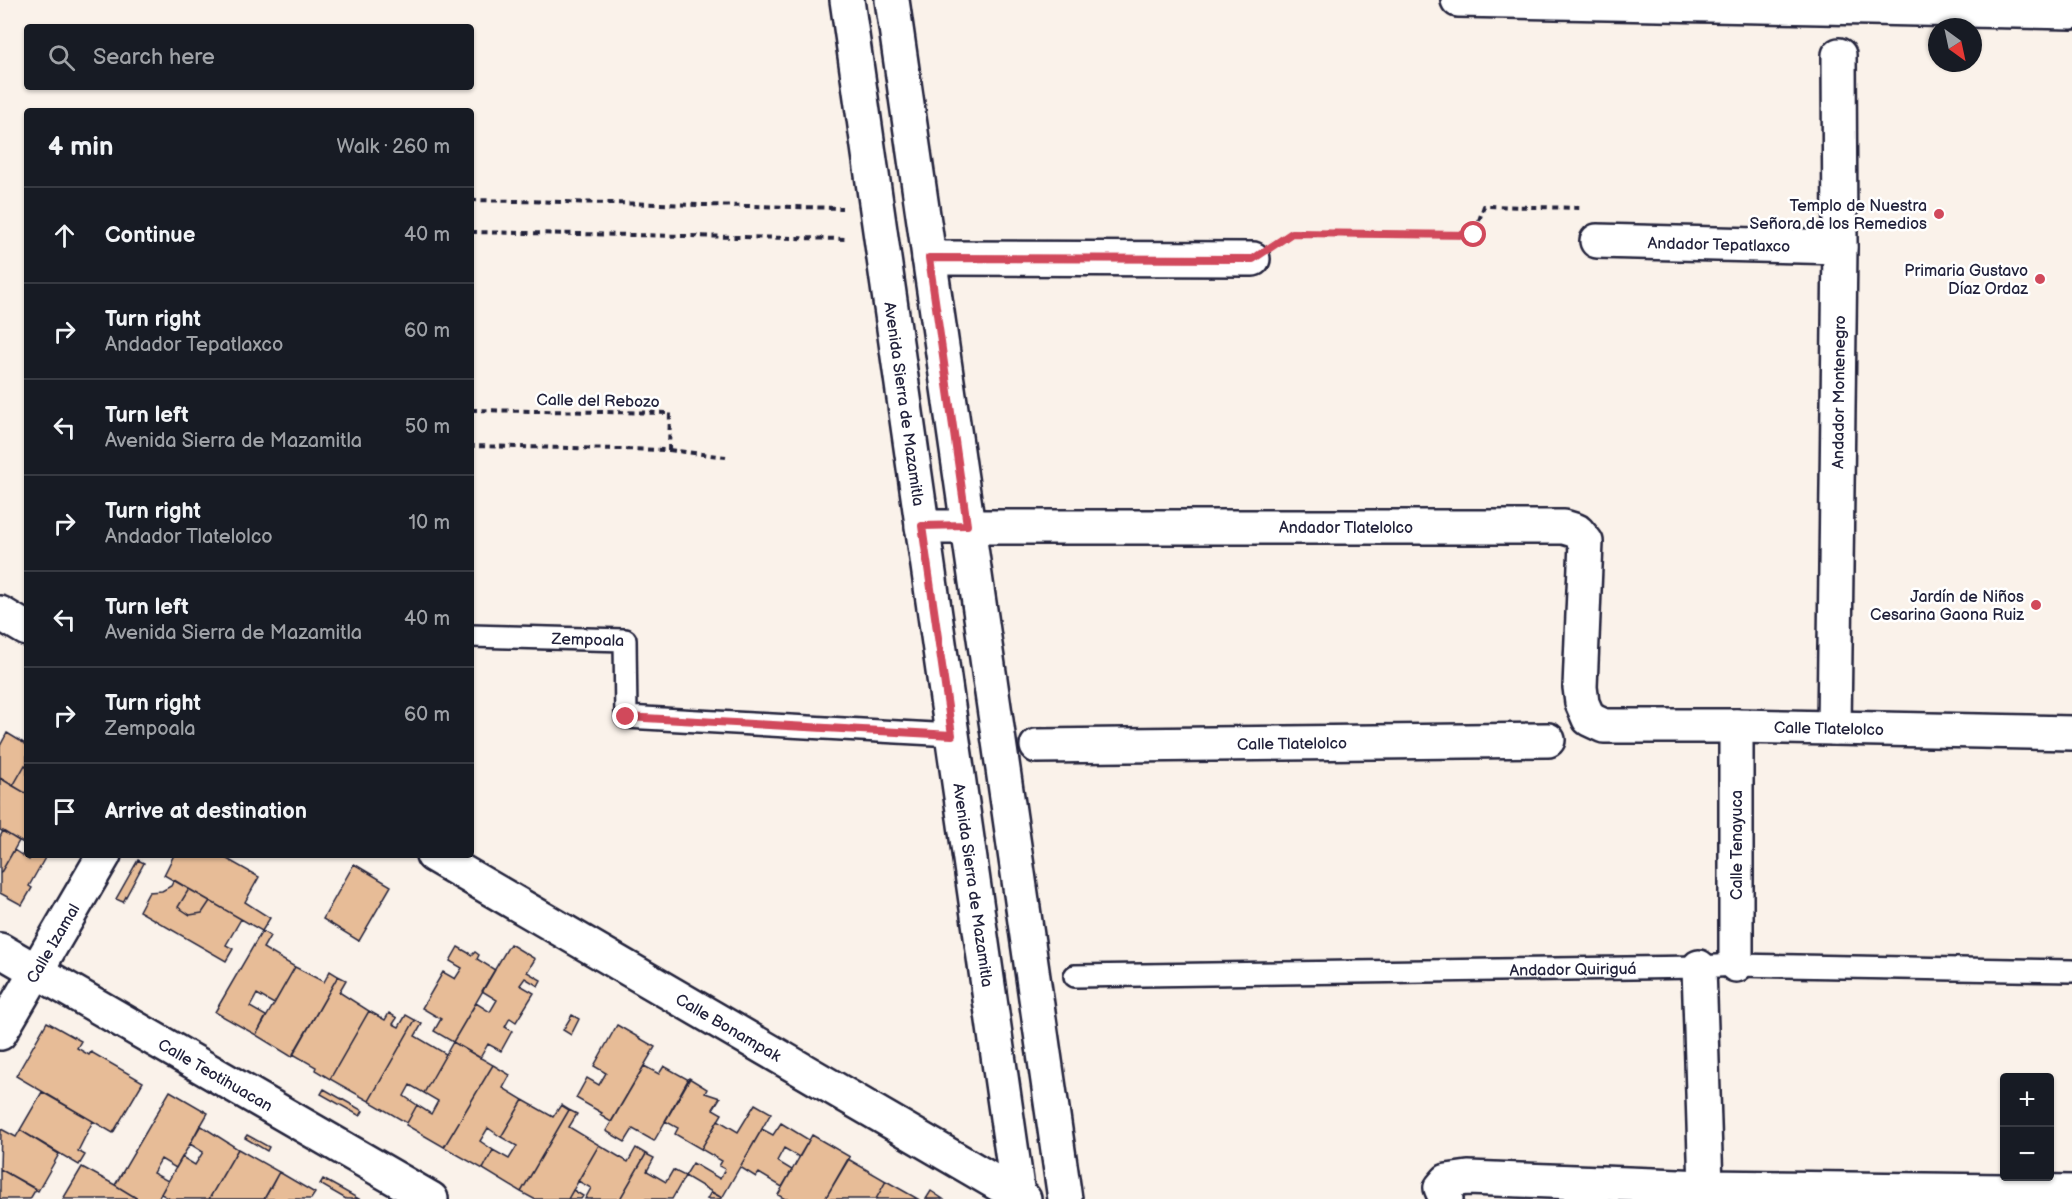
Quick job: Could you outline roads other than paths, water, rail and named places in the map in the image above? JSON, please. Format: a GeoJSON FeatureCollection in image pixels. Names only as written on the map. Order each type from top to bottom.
{"type":"FeatureCollection","features":[{"type":"Feature","properties":{"kind":"street","name":"Avenida Sierra de Mazamitla"},"geometry":{"type":"LineString","coordinates":[[847,0],[1019,1198]]}},
{"type":"Feature","properties":{"kind":"street"},"geometry":{"type":"LineString","coordinates":[[892,0],[1065,1199]]}},
{"type":"Feature","properties":{"kind":"street"},"geometry":{"type":"LineString","coordinates":[[1458,0],[1972,5],[2072,12]]}},
{"type":"Feature","properties":{"kind":"street","name":"Andador Montenegro"},"geometry":{"type":"LineString","coordinates":[[1834,728],[1840,247],[1839,55]]}},
{"type":"Feature","properties":{"kind":"street","name":"Andador Tepatlaxco"},"geometry":{"type":"LineString","coordinates":[[1597,241],[1840,247]]}},
{"type":"Feature","properties":{"kind":"street"},"geometry":{"type":"LineString","coordinates":[[929,258],[1253,259]]}},
{"type":"Feature","properties":{"kind":"street","name":"Andador Tlatelolco"},"geometry":{"type":"LineString","coordinates":[[922,526],[1571,528],[1577,531],[1586,542],[1580,687],[1582,703],[1589,719]]}},
{"type":"Feature","properties":{"kind":"street"},"geometry":{"type":"LineString","coordinates":[[0,614],[24,627]]}},
{"type":"Feature","properties":{"kind":"street","name":"Calle Tlatelolco"},"geometry":{"type":"LineString","coordinates":[[1589,719],[1604,726],[1619,727],[1736,726],[2072,733]]}},
{"type":"Feature","properties":{"kind":"street","name":"Calle Tenayuca"},"geometry":{"type":"LineString","coordinates":[[1736,726],[1736,965]]}},
{"type":"Feature","properties":{"kind":"street","name":"Calle Tlatelolco"},"geometry":{"type":"LineString","coordinates":[[1037,746],[1548,740]]}},
{"type":"Feature","properties":{"kind":"street","name":"Calle Izamal"},"geometry":{"type":"LineString","coordinates":[[0,1033],[102,858]]}},
{"type":"Feature","properties":{"kind":"street","name":"Calle Bonampak"},"geometry":{"type":"LineString","coordinates":[[438,858],[1019,1198]]}},
{"type":"Feature","properties":{"kind":"street","name":"Calle Teotihuacan"},"geometry":{"type":"LineString","coordinates":[[0,950],[431,1199]]}},
{"type":"Feature","properties":{"kind":"street"},"geometry":{"type":"LineString","coordinates":[[1699,967],[1706,1187]]}},
{"type":"Feature","properties":{"kind":"street"},"geometry":{"type":"LineString","coordinates":[[1444,1193],[1447,1181],[1456,1178],[1965,1195],[2072,1192]]}},
{"type":"Feature","properties":{"kind":"lane","name":"Zempoala"},"geometry":{"type":"LineString","coordinates":[[474,636],[625,640],[626,717],[952,735]]}},
{"type":"Feature","properties":{"kind":"lane","name":"Andador Quiriguá"},"geometry":{"type":"LineString","coordinates":[[1075,976],[1736,965],[2072,971]]}},
{"type":"Feature","properties":{"kind":"place","name":"Templo de Nuestra Señora de los Remedios"},"geometry":{"type":"Point","coordinates":[1939,214]}},
{"type":"Feature","properties":{"kind":"place","name":"Primaria Gustavo Díaz Ordaz"},"geometry":{"type":"Point","coordinates":[2040,279]}},
{"type":"Feature","properties":{"kind":"place","name":"Jardín de Niños Cesarina Gaona Ruiz"},"geometry":{"type":"Point","coordinates":[2036,605]}}]}
